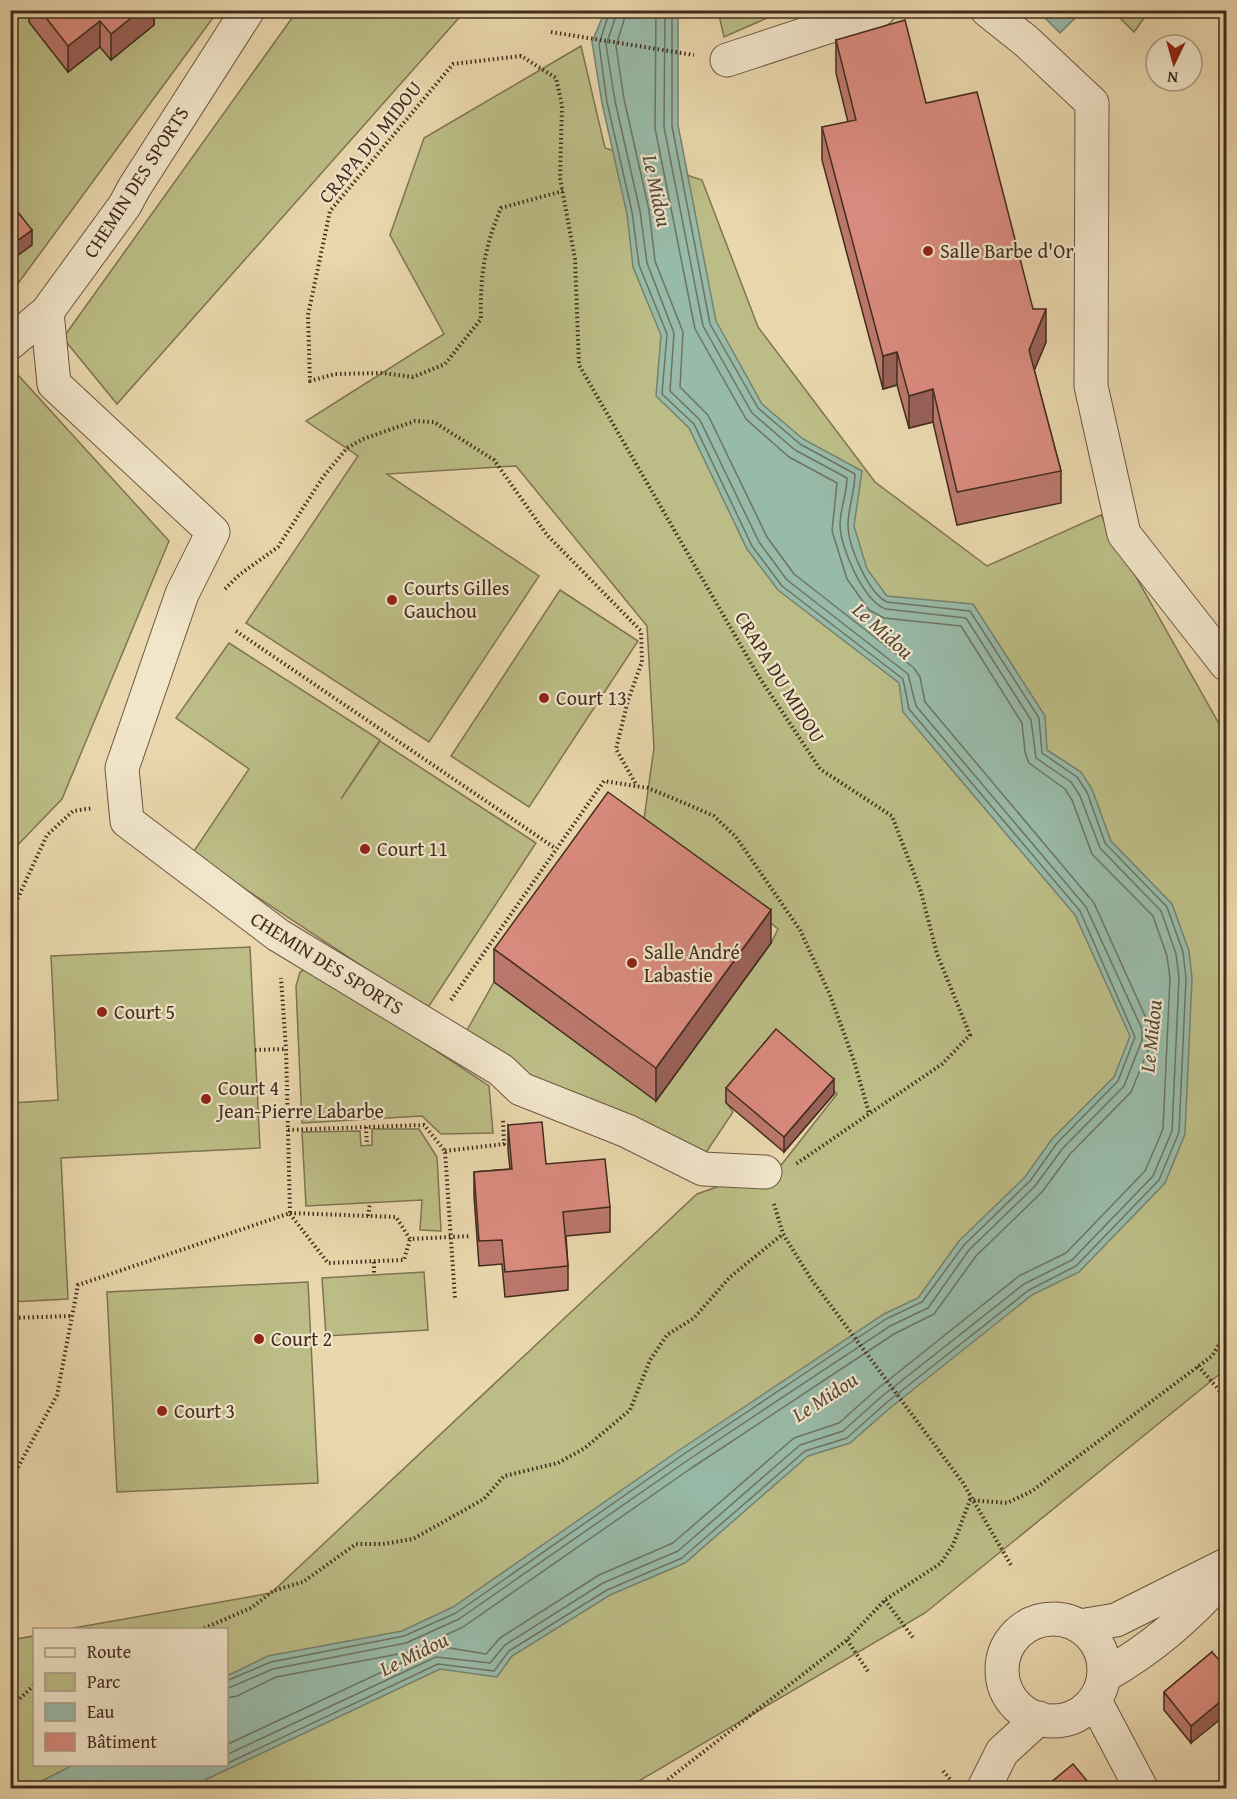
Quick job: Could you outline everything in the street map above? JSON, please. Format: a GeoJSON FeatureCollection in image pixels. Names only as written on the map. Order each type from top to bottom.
{"type":"FeatureCollection","features":[{"type":"Feature","properties":{"kind":"street","name":"CHEMIN DES SPORTS"},"geometry":{"type":"LineString","coordinates":[[10,343],[47,312],[125,205],[249,10]]}},
{"type":"Feature","properties":{"kind":"street"},"geometry":{"type":"LineString","coordinates":[[727,60],[879,10]]}},
{"type":"Feature","properties":{"kind":"street"},"geometry":{"type":"LineString","coordinates":[[987,10],[1026,41],[1092,103],[1091,386],[1124,534],[1227,664]]}},
{"type":"Feature","properties":{"kind":"street","name":"CHEMIN DES SPORTS"},"geometry":{"type":"LineString","coordinates":[[47,312],[54,384],[213,532],[184,589],[122,768],[127,821],[278,935],[501,1070],[521,1089],[627,1131],[703,1169],[767,1177]]}},
{"type":"Feature","properties":{"kind":"street"},"geometry":{"type":"LineString","coordinates":[[1227,1565],[1116,1620],[1080,1626],[1063,1620],[1031,1623],[1014,1635],[1005,1649],[1001,1665],[1002,1681],[1008,1697],[1026,1715],[1052,1722],[1068,1720],[1083,1712],[1099,1688],[1196,1608],[1227,1575]]}},
{"type":"Feature","properties":{"kind":"street"},"geometry":{"type":"LineString","coordinates":[[1080,1626],[1099,1648],[1099,1688],[1141,1788]]}},
{"type":"Feature","properties":{"kind":"street"},"geometry":{"type":"LineString","coordinates":[[984,1788],[1002,1752],[1039,1718]]}},
{"type":"Feature","properties":{"kind":"path"},"geometry":{"type":"LineString","coordinates":[[551,32],[727,60]]}},
{"type":"Feature","properties":{"kind":"path","name":"CRAPA DU MIDOU"},"geometry":{"type":"LineString","coordinates":[[562,191],[501,208],[487,242],[480,290],[481,319],[446,364],[413,377],[382,373],[335,374],[310,381],[308,315],[330,211],[453,64],[521,56],[556,78],[562,105],[560,177],[576,259],[579,365],[759,677],[820,769],[892,816],[921,892],[938,954],[970,1035],[942,1064],[767,1177]]}},
{"type":"Feature","properties":{"kind":"path"},"geometry":{"type":"LineString","coordinates":[[184,589],[211,604],[238,575],[278,547],[323,477],[347,448],[363,439],[415,421],[434,422],[494,460],[547,535],[642,631],[642,662],[628,700],[616,749],[637,786]]}},
{"type":"Feature","properties":{"kind":"path"},"geometry":{"type":"LineString","coordinates":[[236,631],[555,848]]}},
{"type":"Feature","properties":{"kind":"path"},"geometry":{"type":"LineString","coordinates":[[432,1028],[603,781],[648,788],[714,816],[736,837],[800,930],[830,995],[854,1061],[869,1113]]}},
{"type":"Feature","properties":{"kind":"path"},"geometry":{"type":"LineString","coordinates":[[10,915],[47,835],[73,811],[126,804]]}},
{"type":"Feature","properties":{"kind":"path"},"geometry":{"type":"LineString","coordinates":[[10,1493],[16,1471],[57,1395],[70,1316],[78,1285],[290,1213],[396,1217],[410,1239],[404,1260],[328,1263],[290,1213],[286,1049],[278,935]]}},
{"type":"Feature","properties":{"kind":"path"},"geometry":{"type":"LineString","coordinates":[[255,1050],[286,1049]]}},
{"type":"Feature","properties":{"kind":"path"},"geometry":{"type":"LineString","coordinates":[[445,1151],[504,1144],[501,1070]]}},
{"type":"Feature","properties":{"kind":"path"},"geometry":{"type":"LineString","coordinates":[[288,1130],[424,1125],[445,1151],[453,1238],[455,1299]]}},
{"type":"Feature","properties":{"kind":"path"},"geometry":{"type":"LineString","coordinates":[[366,1127],[367,1145]]}},
{"type":"Feature","properties":{"kind":"path"},"geometry":{"type":"LineString","coordinates":[[767,1177],[783,1234],[811,1280],[963,1483],[970,1500],[1011,1565]]}},
{"type":"Feature","properties":{"kind":"path"},"geometry":{"type":"LineString","coordinates":[[368,1216],[369,1203]]}},
{"type":"Feature","properties":{"kind":"path"},"geometry":{"type":"LineString","coordinates":[[202,1628],[250,1608],[273,1591],[303,1582],[356,1544],[383,1544],[413,1539],[484,1499],[504,1476],[558,1464],[585,1448],[630,1410],[651,1360],[667,1335],[694,1318],[730,1276],[783,1234]]}},
{"type":"Feature","properties":{"kind":"path"},"geometry":{"type":"LineString","coordinates":[[410,1239],[471,1236]]}},
{"type":"Feature","properties":{"kind":"path"},"geometry":{"type":"LineString","coordinates":[[374,1262],[374,1275]]}},
{"type":"Feature","properties":{"kind":"path"},"geometry":{"type":"LineString","coordinates":[[10,1318],[70,1316]]}},
{"type":"Feature","properties":{"kind":"path"},"geometry":{"type":"LineString","coordinates":[[970,1500],[1007,1503],[1032,1491],[1212,1356],[1227,1334]]}},
{"type":"Feature","properties":{"kind":"path"},"geometry":{"type":"LineString","coordinates":[[1198,1366],[1227,1398]]}},
{"type":"Feature","properties":{"kind":"path"},"geometry":{"type":"LineString","coordinates":[[657,1788],[847,1640],[885,1600],[941,1563],[953,1545],[970,1500]]}},
{"type":"Feature","properties":{"kind":"path"},"geometry":{"type":"LineString","coordinates":[[885,1600],[914,1639]]}},
{"type":"Feature","properties":{"kind":"path"},"geometry":{"type":"LineString","coordinates":[[847,1640],[869,1672]]}},
{"type":"Feature","properties":{"kind":"path"},"geometry":{"type":"LineString","coordinates":[[10,1708],[33,1686]]}},
{"type":"Feature","properties":{"kind":"green space"},"geometry":{"type":"Polygon","coordinates":[[[718,10],[783,11],[724,37],[718,10]]]}},
{"type":"Feature","properties":{"kind":"green space"},"geometry":{"type":"Polygon","coordinates":[[[11,11],[218,11],[11,293],[11,11]]]}},
{"type":"Feature","properties":{"kind":"green space"},"geometry":{"type":"Polygon","coordinates":[[[297,11],[465,11],[117,404],[63,338],[297,11]]]}},
{"type":"Feature","properties":{"kind":"green space"},"geometry":{"type":"Polygon","coordinates":[[[1113,11],[1149,11],[1134,32],[1113,11]]]}},
{"type":"Feature","properties":{"kind":"green space"},"geometry":{"type":"Polygon","coordinates":[[[581,46],[605,148],[702,180],[758,327],[875,482],[987,566],[1101,515],[1226,736],[1226,1369],[925,1613],[627,1788],[11,1788],[11,1640],[33,1636],[33,1766],[228,1766],[228,1628],[74,1628],[271,1593],[697,1194],[782,1164],[837,1094],[780,1033],[726,1102],[733,1112],[703,1157],[525,1074],[466,1032],[494,982],[771,943],[778,929],[644,819],[654,748],[647,626],[516,466],[387,474],[539,576],[429,742],[246,623],[358,456],[306,421],[444,334],[390,235],[424,138],[581,46]]]}},
{"type":"Feature","properties":{"kind":"green space"},"geometry":{"type":"Polygon","coordinates":[[[18,375],[169,541],[62,799],[11,852],[10,381],[18,375]]]}},
{"type":"Feature","properties":{"kind":"green space","name":"Court 13"},"geometry":{"type":"Polygon","coordinates":[[[560,590],[638,641],[529,807],[451,756],[560,590]]]}},
{"type":"Feature","properties":{"kind":"green space"},"geometry":{"type":"Polygon","coordinates":[[[229,643],[380,740],[341,799],[380,741],[536,843],[427,1009],[192,854],[249,769],[176,718],[229,643]]]}},
{"type":"Feature","properties":{"kind":"green space"},"geometry":{"type":"Polygon","coordinates":[[[250,947],[260,1148],[61,1158],[68,1299],[11,1302],[11,1103],[58,1100],[51,956],[250,947]]]}},
{"type":"Feature","properties":{"kind":"green space"},"geometry":{"type":"Polygon","coordinates":[[[310,967],[489,1086],[493,1133],[441,1134],[422,1116],[302,1123],[296,986],[300,972],[310,967]]]}},
{"type":"Feature","properties":{"kind":"green space"},"geometry":{"type":"Polygon","coordinates":[[[372,1129],[419,1129],[437,1157],[441,1231],[420,1230],[422,1200],[306,1206],[302,1132],[360,1131],[361,1146],[372,1145],[372,1129]]]}},
{"type":"Feature","properties":{"kind":"green space"},"geometry":{"type":"Polygon","coordinates":[[[424,1272],[428,1330],[326,1336],[322,1278],[424,1272]]]}},
{"type":"Feature","properties":{"kind":"green space"},"geometry":{"type":"Polygon","coordinates":[[[308,1282],[318,1483],[117,1492],[107,1292],[308,1282]]]}},
{"type":"Feature","properties":{"kind":"water","name":"Le Midou"},"geometry":{"type":"Polygon","coordinates":[[[605,11],[678,11],[678,125],[716,321],[762,404],[803,439],[862,471],[854,526],[867,569],[887,596],[973,604],[1045,716],[1047,750],[1081,772],[1092,789],[1111,841],[1172,904],[1189,951],[1192,978],[1185,1134],[1165,1183],[1079,1272],[1032,1295],[890,1408],[850,1443],[808,1456],[685,1563],[610,1595],[512,1656],[497,1677],[440,1669],[207,1779],[195,1788],[28,1788],[71,1766],[228,1766],[228,1676],[268,1656],[402,1631],[453,1607],[678,1451],[884,1314],[918,1298],[959,1241],[1025,1177],[1052,1139],[1114,1077],[1130,1036],[1075,915],[903,712],[899,683],[778,590],[747,549],[689,428],[656,396],[661,335],[633,267],[627,214],[602,103],[592,42],[605,11]]]}},
{"type":"Feature","properties":{"kind":"water"},"geometry":{"type":"Polygon","coordinates":[[[1038,11],[1082,11],[1060,33],[1038,11]]]}},
{"type":"Feature","properties":{"kind":"building"},"geometry":{"type":"Polygon","coordinates":[[[40,10],[141,10],[111,34],[100,21],[68,46],[40,10]]]}},
{"type":"Feature","properties":{"kind":"building","name":"Salle Barbe d'Or"},"geometry":{"type":"Polygon","coordinates":[[[905,20],[926,103],[977,92],[1033,309],[1046,309],[1029,350],[1061,471],[957,492],[933,389],[909,396],[897,352],[883,356],[822,127],[856,120],[836,40],[905,20]]]}},
{"type":"Feature","properties":{"kind":"building"},"geometry":{"type":"Polygon","coordinates":[[[10,202],[32,230],[10,246],[10,202]]]}},
{"type":"Feature","properties":{"kind":"building","name":"Salle André Labastie"},"geometry":{"type":"Polygon","coordinates":[[[608,792],[771,910],[656,1068],[494,949],[608,792]]]}},
{"type":"Feature","properties":{"kind":"building"},"geometry":{"type":"Polygon","coordinates":[[[776,1029],[834,1079],[784,1137],[726,1088],[776,1029]]]}},
{"type":"Feature","properties":{"kind":"building"},"geometry":{"type":"Polygon","coordinates":[[[542,1122],[546,1164],[605,1159],[610,1207],[563,1212],[568,1266],[505,1272],[502,1240],[479,1241],[474,1172],[512,1169],[508,1125],[542,1122]]]}},
{"type":"Feature","properties":{"kind":"building"},"geometry":{"type":"Polygon","coordinates":[[[1212,1652],[1227,1669],[1227,1696],[1191,1726],[1164,1692],[1212,1652]]]}},
{"type":"Feature","properties":{"kind":"building"},"geometry":{"type":"Polygon","coordinates":[[[1227,1757],[1227,1788],[1222,1788],[1227,1757]]]}},
{"type":"Feature","properties":{"kind":"building"},"geometry":{"type":"Polygon","coordinates":[[[1073,1764],[1093,1788],[1044,1788],[1073,1764]]]}},
{"type":"Feature","properties":{"kind":"place","name":"Salle Barbe d'Or"},"geometry":{"type":"Point","coordinates":[928,251]}},
{"type":"Feature","properties":{"kind":"place","name":"Courts Gilles Gauchou"},"geometry":{"type":"Point","coordinates":[392,600]}},
{"type":"Feature","properties":{"kind":"place","name":"Court 13"},"geometry":{"type":"Point","coordinates":[544,698]}},
{"type":"Feature","properties":{"kind":"place","name":"Court 11"},"geometry":{"type":"Point","coordinates":[365,849]}},
{"type":"Feature","properties":{"kind":"place","name":"Salle André Labastie"},"geometry":{"type":"Point","coordinates":[632,963]}},
{"type":"Feature","properties":{"kind":"place","name":"Court 5"},"geometry":{"type":"Point","coordinates":[102,1012]}},
{"type":"Feature","properties":{"kind":"place","name":"Court 4 - Jean-Pierre Labarbe"},"geometry":{"type":"Point","coordinates":[206,1099]}},
{"type":"Feature","properties":{"kind":"place","name":"Court 2"},"geometry":{"type":"Point","coordinates":[259,1339]}},
{"type":"Feature","properties":{"kind":"place","name":"Court 3"},"geometry":{"type":"Point","coordinates":[162,1411]}}]}
